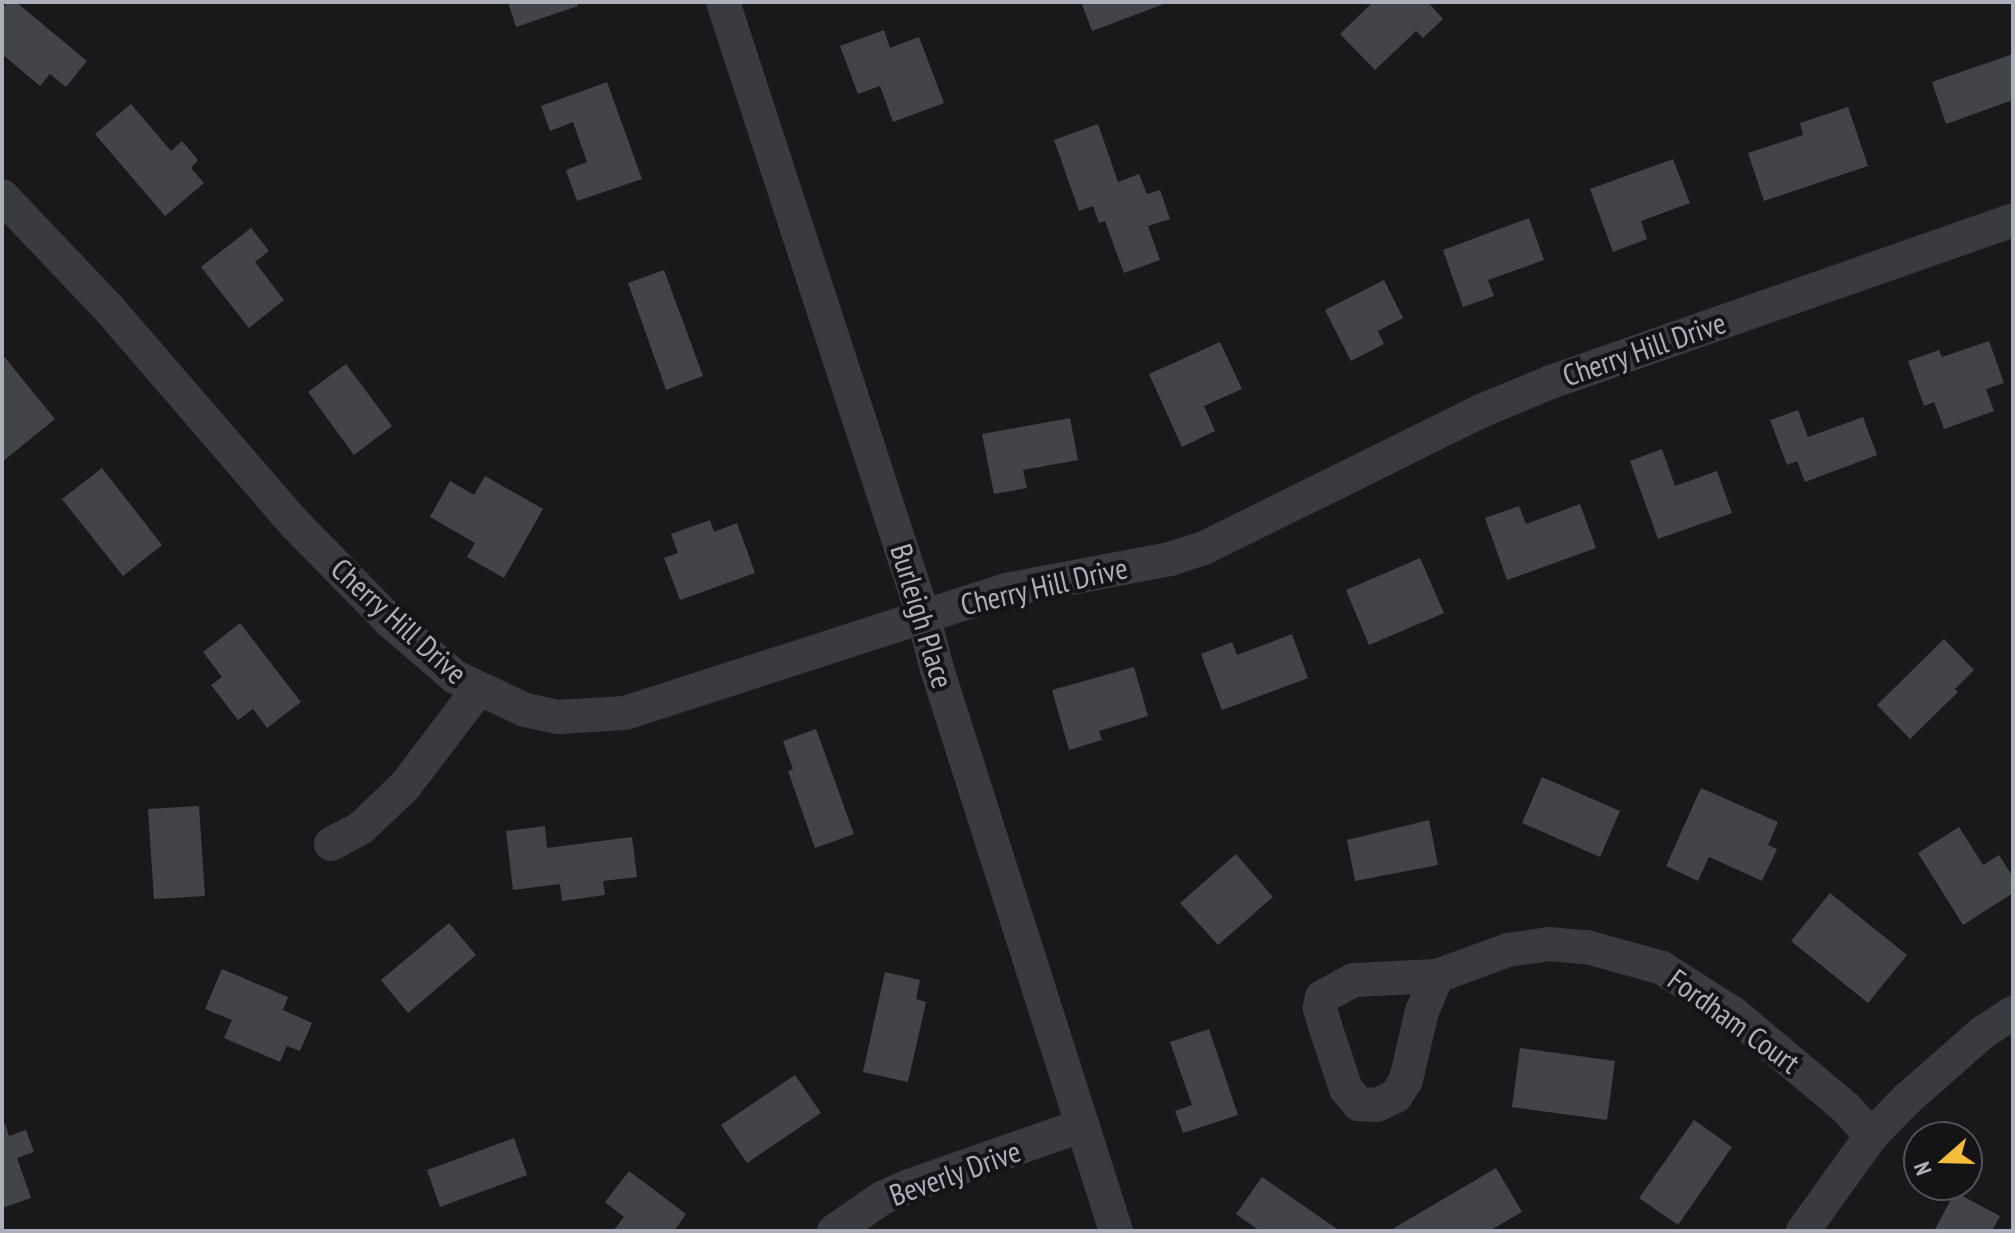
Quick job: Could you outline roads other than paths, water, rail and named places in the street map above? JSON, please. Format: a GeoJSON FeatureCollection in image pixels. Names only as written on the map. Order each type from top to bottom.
{"type":"FeatureCollection","features":[{"type":"Feature","properties":{"kind":"street","name":"Burleigh Place"},"geometry":{"type":"LineString","coordinates":[[723,2],[923,615],[937,669],[1116,1231]]}},
{"type":"Feature","properties":{"kind":"street","name":"Cherry Hill Drive"},"geometry":{"type":"LineString","coordinates":[[2,196],[111,311],[295,524],[390,621],[455,677],[525,710],[558,717],[625,713],[1006,590],[1170,559],[1204,548],[1481,411],[1551,382],[2013,220]]}},
{"type":"Feature","properties":{"kind":"street"},"geometry":{"type":"LineString","coordinates":[[331,844],[361,828],[405,786],[478,690]]}},
{"type":"Feature","properties":{"kind":"street","name":"Fordham Court"},"geometry":{"type":"LineString","coordinates":[[1437,976],[1508,950],[1549,944],[1587,947],[1662,968],[1734,1014],[1846,1108],[1871,1136]]}},
{"type":"Feature","properties":{"kind":"street"},"geometry":{"type":"LineString","coordinates":[[1803,1231],[1871,1136],[1907,1099],[1982,1033],[2013,1013]]}},
{"type":"Feature","properties":{"kind":"street","name":"Beverly Drive"},"geometry":{"type":"LineString","coordinates":[[834,1231],[882,1198],[909,1186],[1083,1125]]}}]}
